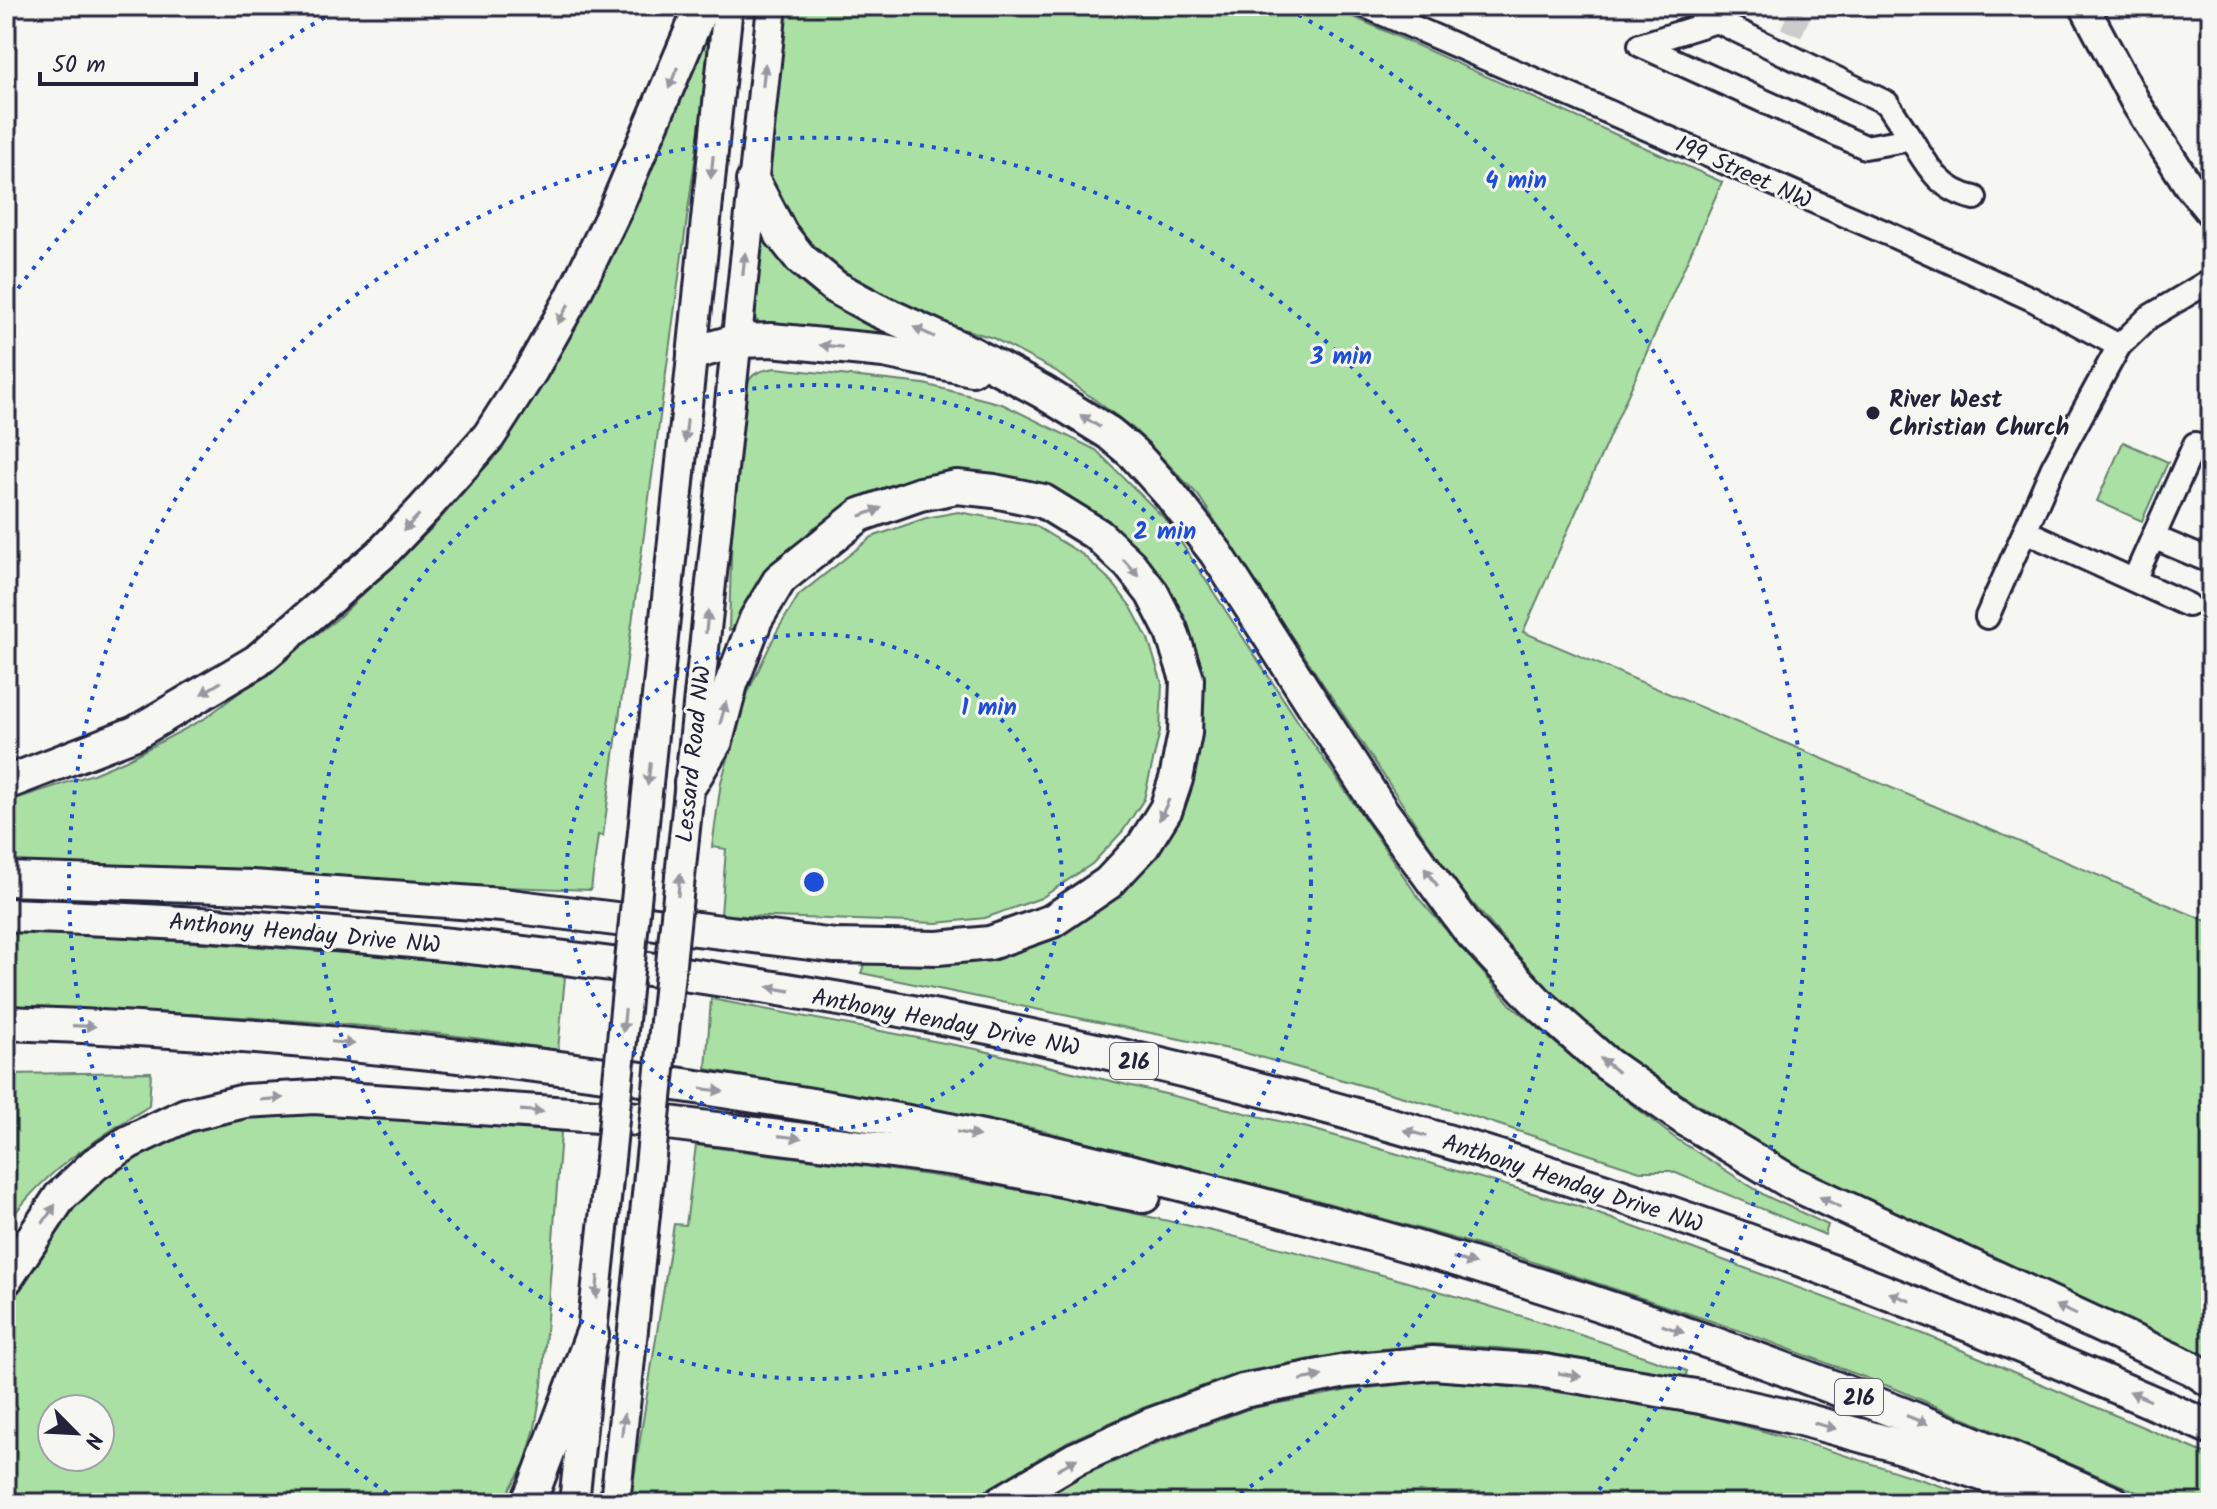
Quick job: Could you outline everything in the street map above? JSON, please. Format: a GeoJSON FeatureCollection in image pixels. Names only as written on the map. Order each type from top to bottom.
{"type":"FeatureCollection","features":[{"type":"Feature","properties":{"kind":"highway"},"geometry":{"type":"LineString","coordinates":[[6,783],[135,733],[257,661],[381,554],[424,509],[489,436],[572,298],[616,208],[702,6]]}},
{"type":"Feature","properties":{"kind":"highway"},"geometry":{"type":"LineString","coordinates":[[753,181],[781,234],[801,259],[835,287],[1043,392],[1109,433],[1134,454],[1216,553],[1381,810],[1469,930],[1537,1002],[1607,1064],[1685,1119],[1792,1183],[2180,1363],[2211,1381]]}},
{"type":"Feature","properties":{"kind":"highway"},"geometry":{"type":"LineString","coordinates":[[694,353],[736,341],[771,340],[884,351],[999,375],[1043,392]]}},
{"type":"Feature","properties":{"kind":"highway"},"geometry":{"type":"LineString","coordinates":[[6,879],[252,887],[502,905],[835,946],[938,948],[990,943],[1052,921],[1108,883],[1143,846],[1166,809],[1176,779],[1185,733],[1187,679],[1171,630],[1152,593],[1130,565],[1098,535],[1043,501],[957,487],[920,494],[860,515],[780,579],[756,619],[731,684],[716,741],[691,783]]}},
{"type":"Feature","properties":{"kind":"highway","name":"Anthony Henday Drive NW"},"geometry":{"type":"LineString","coordinates":[[6,915],[298,929],[487,948],[648,969],[936,1016],[1215,1079],[1535,1168],[1696,1221],[1858,1280],[2028,1348],[2211,1428]]}},
{"type":"Feature","properties":{"kind":"highway","name":"216"},"geometry":{"type":"LineString","coordinates":[[6,1023],[137,1027],[292,1038],[503,1060],[877,1116],[1081,1159],[1412,1245],[1600,1303],[1901,1413],[2114,1503]]}},
{"type":"Feature","properties":{"kind":"highway"},"geometry":{"type":"LineString","coordinates":[[6,1279],[60,1197],[95,1164],[129,1142],[186,1115],[245,1101],[314,1097],[629,1118],[802,1138],[956,1159],[1228,1215],[1412,1245]]}},
{"type":"Feature","properties":{"kind":"highway"},"geometry":{"type":"LineString","coordinates":[[527,1503],[592,1335]]}},
{"type":"Feature","properties":{"kind":"highway"},"geometry":{"type":"LineString","coordinates":[[1000,1503],[1075,1459],[1150,1425],[1243,1391],[1346,1371],[1433,1363],[1544,1371],[1701,1397],[1801,1419],[1976,1470],[2066,1503]]}},
{"type":"Feature","properties":{"kind":"main road","name":"Lessard Road NW"},"geometry":{"type":"LineString","coordinates":[[574,1503],[728,6]]}},
{"type":"Feature","properties":{"kind":"main road","name":"Lessard Road NW"},"geometry":{"type":"LineString","coordinates":[[615,1503],[772,6]]}},
{"type":"Feature","properties":{"kind":"main road"},"geometry":{"type":"LineString","coordinates":[[2084,6],[2137,105],[2189,186],[2211,213]]}},
{"type":"Feature","properties":{"kind":"street","name":"199 Street NW"},"geometry":{"type":"LineString","coordinates":[[1365,6],[2032,299],[2119,346]]}},
{"type":"Feature","properties":{"kind":"street"},"geometry":{"type":"LineString","coordinates":[[1911,139],[1865,147],[1640,45],[1717,21],[1787,42],[1887,103],[1942,185],[1975,198]]}},
{"type":"Feature","properties":{"kind":"street"},"geometry":{"type":"LineString","coordinates":[[1987,617],[2075,424],[2119,346],[2149,317],[2211,280]]}},
{"type":"Feature","properties":{"kind":"street"},"geometry":{"type":"LineString","coordinates":[[2134,580],[2195,444]]}},
{"type":"Feature","properties":{"kind":"street"},"geometry":{"type":"LineString","coordinates":[[2025,531],[2188,605]]}},
{"type":"Feature","properties":{"kind":"street"},"geometry":{"type":"LineString","coordinates":[[2153,537],[2205,559],[2211,557]]}},
{"type":"Feature","properties":{"kind":"green space"},"geometry":{"type":"Polygon","coordinates":[[[784,6],[1329,6],[1722,182],[1523,632],[2211,923],[2211,1363],[1818,1180],[1634,1064],[1542,984],[1452,879],[1198,495],[1134,429],[1056,371],[993,338],[884,305],[824,272],[772,192],[768,161],[784,6]]]}},
{"type":"Feature","properties":{"kind":"green space"},"geometry":{"type":"Polygon","coordinates":[[[707,27],[713,27],[603,836],[598,835],[591,890],[6,869],[6,802],[93,774],[204,719],[337,619],[433,527],[476,478],[544,377],[638,196],[664,139],[707,27]]]}},
{"type":"Feature","properties":{"kind":"green space"},"geometry":{"type":"Polygon","coordinates":[[[762,233],[783,264],[806,285],[884,328],[886,337],[766,327],[755,319],[762,233]]]}},
{"type":"Feature","properties":{"kind":"green space"},"geometry":{"type":"Polygon","coordinates":[[[776,368],[924,384],[1002,404],[1096,450],[1167,521],[1420,900],[1511,1005],[1582,1066],[1675,1138],[1766,1196],[1828,1225],[1825,1235],[1671,1171],[1640,1171],[1472,1116],[1238,1051],[861,973],[865,963],[932,965],[981,959],[1023,949],[1075,926],[1124,893],[1163,848],[1193,777],[1203,722],[1193,650],[1168,592],[1142,554],[1094,517],[1038,490],[868,496],[813,528],[764,581],[734,630],[729,630],[732,523],[746,386],[758,372],[776,368]]]}},
{"type":"Feature","properties":{"kind":"green space"},"geometry":{"type":"Polygon","coordinates":[[[2123,442],[2168,462],[2142,521],[2097,501],[2123,442]]]}},
{"type":"Feature","properties":{"kind":"green space"},"geometry":{"type":"Polygon","coordinates":[[[958,512],[1034,525],[1083,555],[1112,582],[1131,607],[1148,639],[1162,683],[1160,731],[1144,799],[1123,831],[1092,864],[1041,898],[985,918],[937,923],[721,915],[726,849],[712,847],[721,782],[748,692],[777,631],[799,595],[872,537],[926,518],[958,512]]]}},
{"type":"Feature","properties":{"kind":"green space"},"geometry":{"type":"Polygon","coordinates":[[[6,932],[407,957],[565,977],[558,1050],[351,1025],[6,1005],[6,932]]]}},
{"type":"Feature","properties":{"kind":"green space"},"geometry":{"type":"Polygon","coordinates":[[[711,999],[976,1049],[1308,1128],[1577,1206],[1926,1335],[2211,1456],[2211,1503],[2162,1503],[1896,1389],[1738,1330],[1506,1253],[1306,1197],[1032,1128],[706,1069],[711,999]]]}},
{"type":"Feature","properties":{"kind":"green space"},"geometry":{"type":"Polygon","coordinates":[[[151,1072],[149,1106],[53,1173],[6,1226],[6,1074],[151,1072]]]}},
{"type":"Feature","properties":{"kind":"green space"},"geometry":{"type":"Polygon","coordinates":[[[287,1111],[562,1120],[542,1385],[525,1463],[502,1503],[18,1503],[6,1474],[6,1318],[22,1279],[67,1205],[151,1138],[204,1125],[287,1111]]]}},
{"type":"Feature","properties":{"kind":"green space"},"geometry":{"type":"Polygon","coordinates":[[[696,1145],[960,1180],[1172,1222],[1432,1289],[1687,1371],[1685,1377],[1547,1353],[1432,1344],[1343,1353],[1238,1373],[1143,1408],[1067,1442],[965,1503],[630,1503],[674,1224],[686,1225],[696,1145]]]}},
{"type":"Feature","properties":{"kind":"green space"},"geometry":{"type":"Polygon","coordinates":[[[1433,1381],[1566,1393],[1698,1415],[1810,1445],[1995,1503],[1036,1503],[1084,1475],[1157,1443],[1248,1409],[1349,1390],[1433,1381]]]}},
{"type":"Feature","properties":{"kind":"tunnel"},"geometry":{"type":"LineString","coordinates":[[1791,33],[1803,6]]}},
{"type":"Feature","properties":{"kind":"place","name":"River West Christian Church"},"geometry":{"type":"Point","coordinates":[1873,413]}}]}
